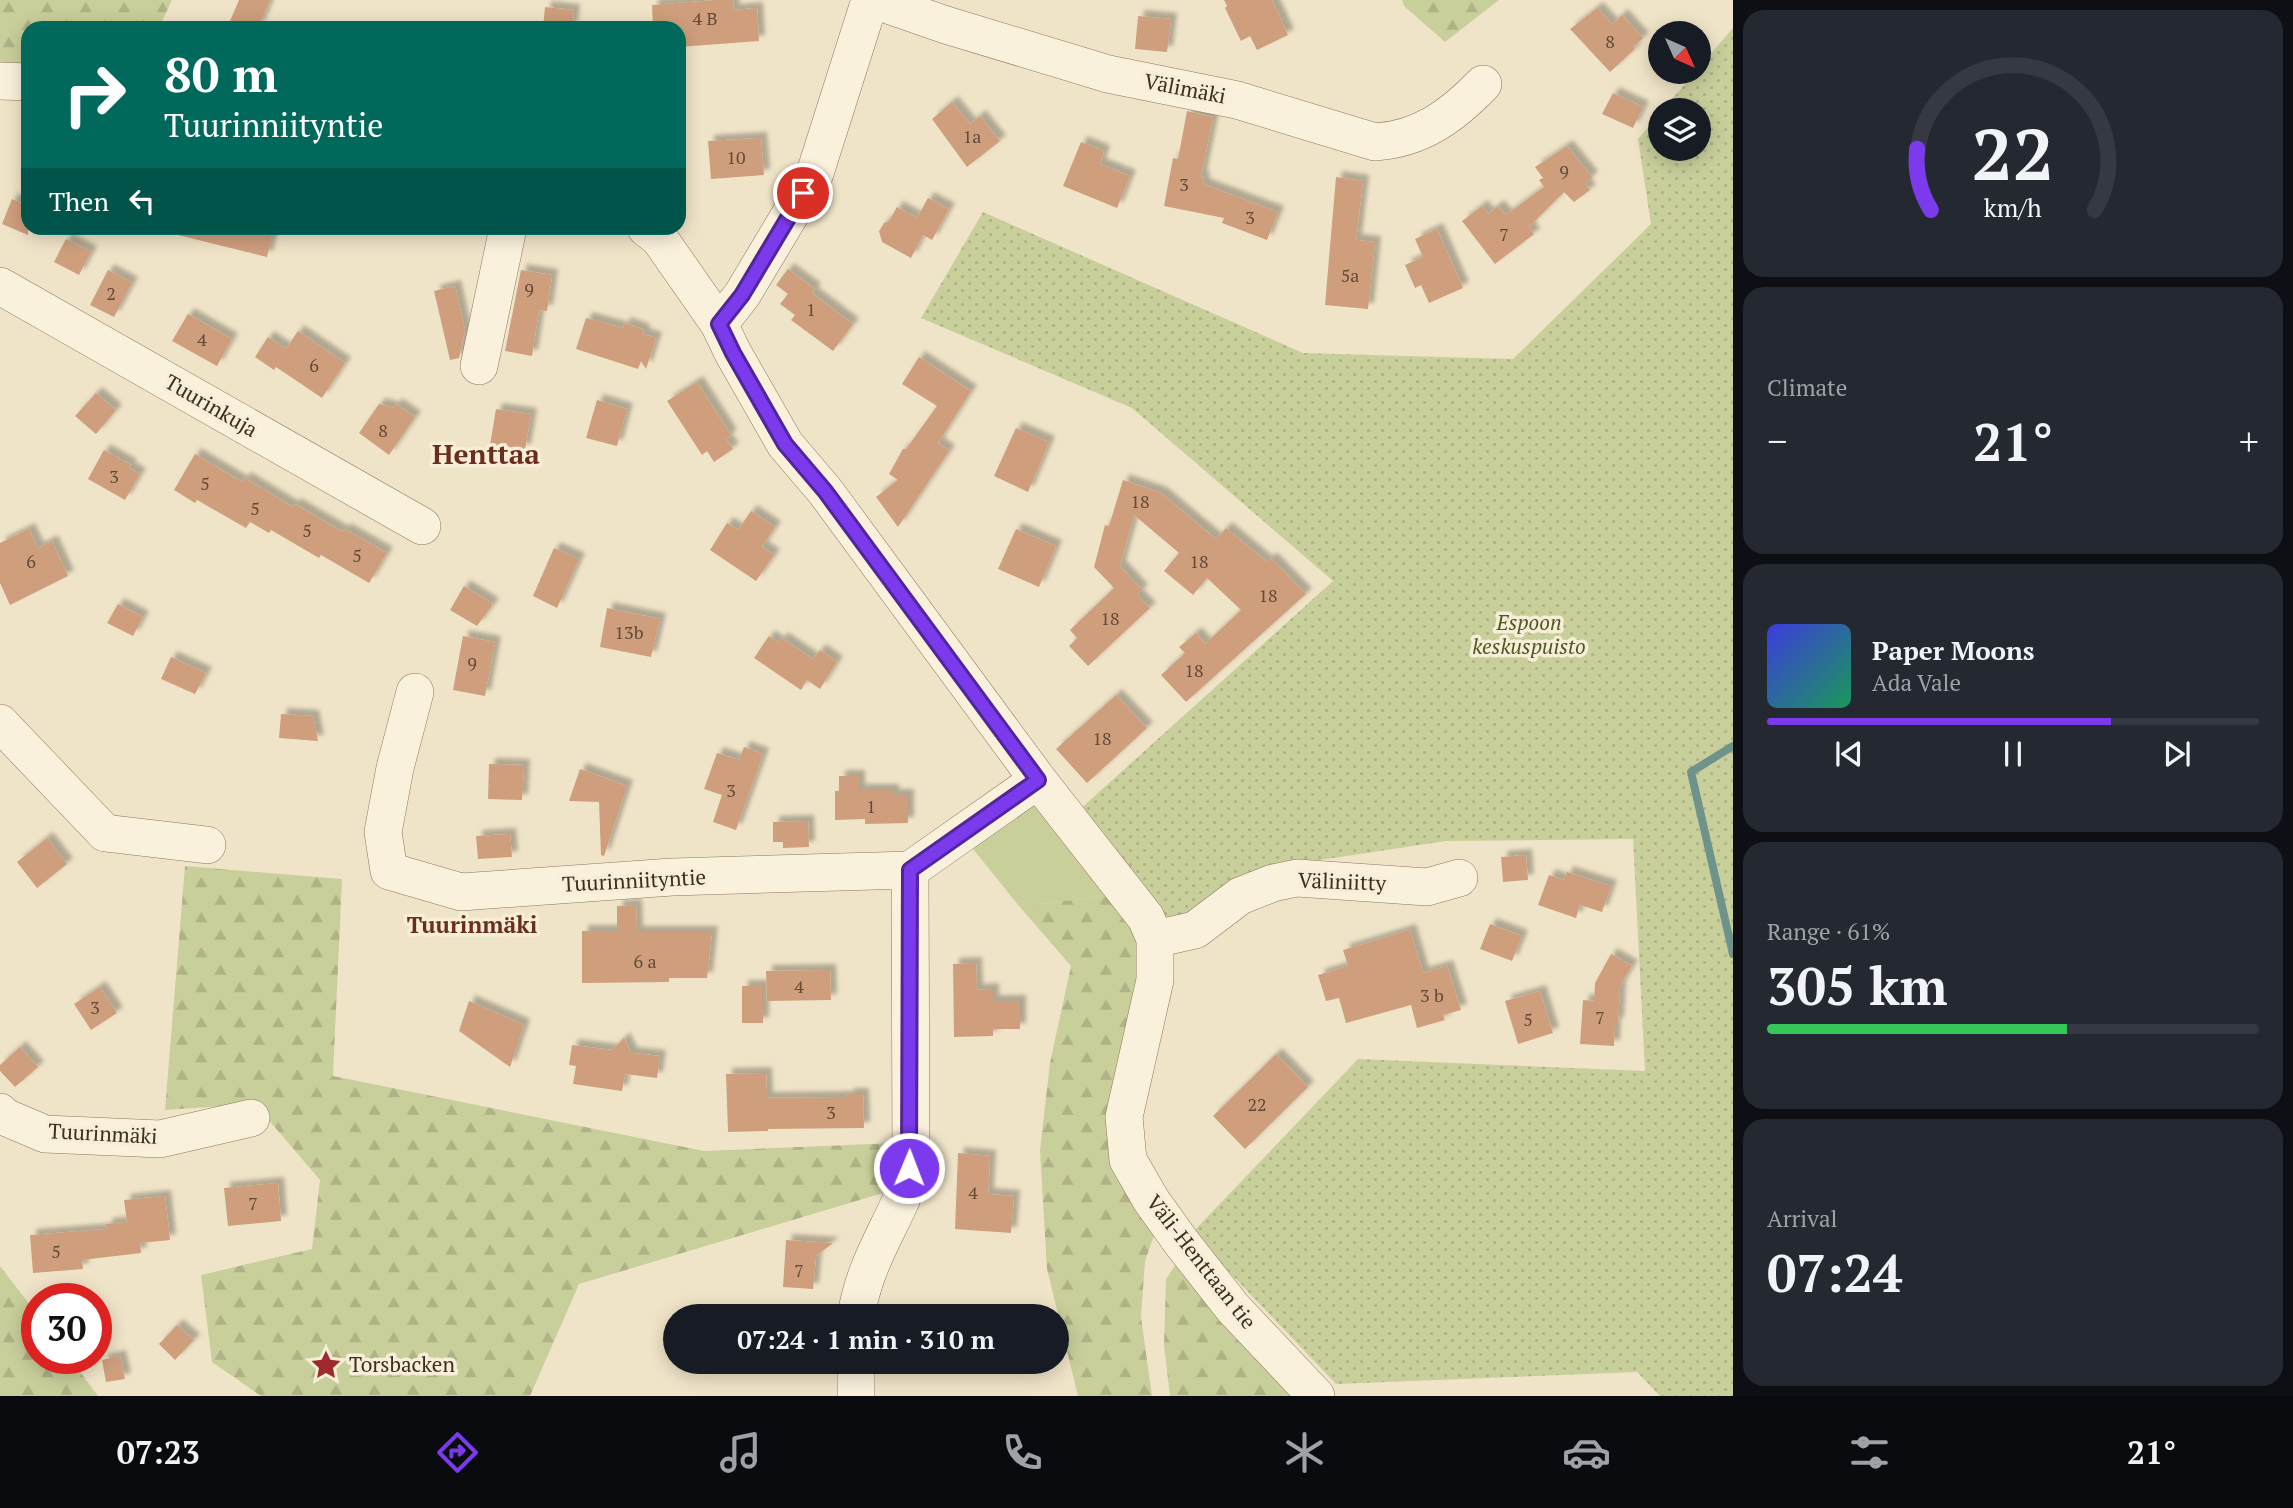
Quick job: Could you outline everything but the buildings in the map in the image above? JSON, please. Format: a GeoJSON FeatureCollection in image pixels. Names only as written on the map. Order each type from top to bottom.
{"type":"FeatureCollection","features":[{"type":"Feature","properties":{"kind":"street","name":"Välimäki"},"geometry":{"type":"LineString","coordinates":[[872,0],[1108,74],[1237,100],[1375,142],[1396,141],[1415,135],[1460,108],[1483,84]]}},
{"type":"Feature","properties":{"kind":"street"},"geometry":{"type":"LineString","coordinates":[[719,324],[742,295],[815,173],[872,0]]}},
{"type":"Feature","properties":{"kind":"street"},"geometry":{"type":"LineString","coordinates":[[0,81],[21,82]]}},
{"type":"Feature","properties":{"kind":"street"},"geometry":{"type":"LineString","coordinates":[[479,366],[507,235]]}},
{"type":"Feature","properties":{"kind":"street","name":"Väli-Henttaan tie"},"geometry":{"type":"LineString","coordinates":[[655,235],[719,324],[785,444],[825,491],[1038,780],[1146,918],[1156,939],[1155,980],[1124,1116],[1128,1160],[1181,1242],[1233,1308],[1316,1396]]}},
{"type":"Feature","properties":{"kind":"street","name":"Tuurinkuja"},"geometry":{"type":"LineString","coordinates":[[0,286],[422,526]]}},
{"type":"Feature","properties":{"kind":"street","name":"Tuurinniityntie"},"geometry":{"type":"LineString","coordinates":[[415,692],[395,768],[383,832],[389,871],[461,892],[672,877],[910,870]]}},
{"type":"Feature","properties":{"kind":"street"},"geometry":{"type":"LineString","coordinates":[[0,723],[105,833],[207,845]]}},
{"type":"Feature","properties":{"kind":"street"},"geometry":{"type":"LineString","coordinates":[[858,1304],[860,1290],[873,1256],[902,1197],[911,1163],[910,870],[1038,780]]}},
{"type":"Feature","properties":{"kind":"street","name":"Väliniitty"},"geometry":{"type":"LineString","coordinates":[[1156,939],[1195,930],[1240,896],[1273,883],[1297,878],[1427,887],[1460,878]]}},
{"type":"Feature","properties":{"kind":"street","name":"Tuurinmäki"},"geometry":{"type":"LineString","coordinates":[[0,1112],[5,1117],[45,1134],[160,1139],[251,1118]]}},
{"type":"Feature","properties":{"kind":"street"},"geometry":{"type":"LineString","coordinates":[[856,1374],[856,1396]]}},
{"type":"Feature","properties":{"kind":"green space"},"geometry":{"type":"Polygon","coordinates":[[[0,0],[172,0],[162,21],[21,21],[21,72],[0,71],[0,0]]]}},
{"type":"Feature","properties":{"kind":"green space"},"geometry":{"type":"Polygon","coordinates":[[[1402,0],[1499,0],[1445,42],[1404,6],[1402,0]]]}},
{"type":"Feature","properties":{"kind":"green space","name":"Espoon keskuspuisto"},"geometry":{"type":"Polygon","coordinates":[[[1733,28],[1733,1396],[1660,1396],[1637,1372],[1336,1384],[1192,1233],[1358,1059],[1645,1071],[1633,839],[1446,841],[1280,866],[1180,923],[1158,915],[1079,810],[1333,581],[1132,408],[921,318],[983,212],[1303,353],[1513,359],[1651,224],[1638,139],[1648,127],[1648,161],[1711,161],[1711,98],[1673,98],[1685,84],[1712,84],[1712,52],[1733,28]]]}},
{"type":"Feature","properties":{"kind":"green space"},"geometry":{"type":"Polygon","coordinates":[[[1035,800],[1118,895],[1019,906],[969,844],[1035,800]]]}},
{"type":"Feature","properties":{"kind":"green space"},"geometry":{"type":"Polygon","coordinates":[[[185,866],[342,879],[333,1076],[704,1151],[896,1143],[893,1190],[579,1284],[530,1396],[261,1396],[212,1362],[201,1275],[312,1249],[320,1180],[255,1104],[165,1110],[185,866]]]}},
{"type":"Feature","properties":{"kind":"green space"},"geometry":{"type":"Polygon","coordinates":[[[1118,895],[1147,949],[1110,1111],[1155,1233],[1145,1261],[1141,1317],[1152,1396],[1078,1396],[1069,1359],[1069,1304],[1056,1304],[1047,1269],[1040,1150],[1050,1063],[1071,966],[1019,906],[1118,895]]]}},
{"type":"Feature","properties":{"kind":"green space"},"geometry":{"type":"Polygon","coordinates":[[[1180,1258],[1292,1396],[1170,1396],[1164,1345],[1166,1279],[1180,1258]]]}},
{"type":"Feature","properties":{"kind":"green space"},"geometry":{"type":"Polygon","coordinates":[[[0,1266],[21,1293],[21,1374],[82,1374],[98,1396],[0,1396],[0,1266]]]}},
{"type":"Feature","properties":{"kind":"waterway"},"geometry":{"type":"LineString","coordinates":[[1733,746],[1691,772],[1733,954]]}},
{"type":"Feature","properties":{"kind":"place","name":"Torsbacken"},"geometry":{"type":"Point","coordinates":[326,1365]}},
{"type":"Feature","properties":{"kind":"district","name":"Henttaa"},"geometry":{"type":"Point","coordinates":[486,454]}},
{"type":"Feature","properties":{"kind":"district","name":"Tuurinmäki"},"geometry":{"type":"Point","coordinates":[472,925]}},
{"type":"Feature","properties":{"kind":"route"},"geometry":{"type":"LineString","coordinates":[[803,193],[742,295],[719,324],[785,444],[825,491],[1038,780],[910,870],[909,1168]]}}]}
